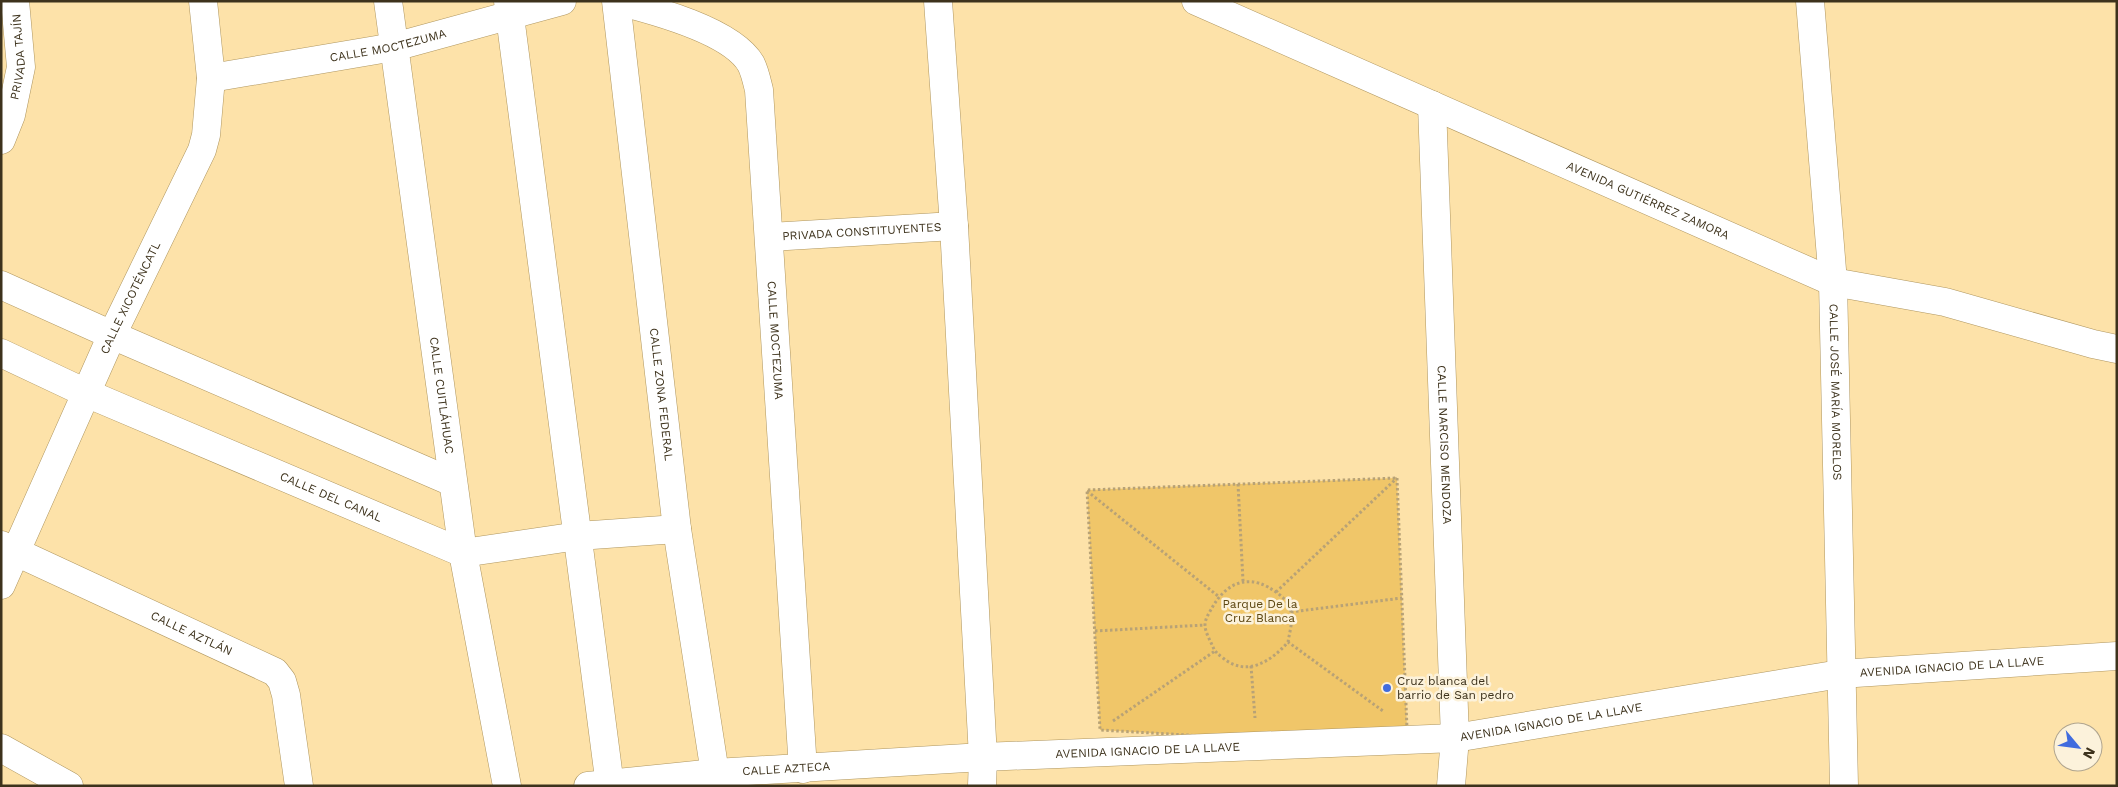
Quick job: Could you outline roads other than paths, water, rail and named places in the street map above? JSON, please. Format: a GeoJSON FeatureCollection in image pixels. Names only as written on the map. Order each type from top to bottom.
{"type":"FeatureCollection","features":[{"type":"Feature","properties":{"kind":"street","name":"PRIVADA TAJÍN"},"geometry":{"type":"LineString","coordinates":[[1,140],[11,115],[21,67],[14,1]]}},
{"type":"Feature","properties":{"kind":"street","name":"CALLE XICOTÉNCATL"},"geometry":{"type":"LineString","coordinates":[[1,585],[9,549],[202,150],[206,135],[211,78],[203,1]]}},
{"type":"Feature","properties":{"kind":"street","name":"CALLE CUITLÁHUAC"},"geometry":{"type":"LineString","coordinates":[[388,1],[452,482],[463,553],[507,786]]}},
{"type":"Feature","properties":{"kind":"street","name":"CALLE MOCTEZUMA"},"geometry":{"type":"LineString","coordinates":[[211,78],[394,47],[509,8],[562,1]]}},
{"type":"Feature","properties":{"kind":"street","name":"CALLE MOCTEZUMA"},"geometry":{"type":"LineString","coordinates":[[617,1],[649,9],[710,31],[734,46],[751,64],[760,90],[803,769]]}},
{"type":"Feature","properties":{"kind":"street","name":"CALLE ZONA FEDERAL"},"geometry":{"type":"LineString","coordinates":[[617,1],[677,529],[716,780]]}},
{"type":"Feature","properties":{"kind":"street"},"geometry":{"type":"LineString","coordinates":[[938,1],[954,226],[983,757],[982,786]]}},
{"type":"Feature","properties":{"kind":"street","name":"AVENIDA GUTIÉRREZ ZAMORA"},"geometry":{"type":"LineString","coordinates":[[1196,1],[1833,282],[1945,302],[2093,344],[2117,349]]}},
{"type":"Feature","properties":{"kind":"street","name":"CALLE JOSÉ MARÍA MORELOS"},"geometry":{"type":"LineString","coordinates":[[1810,1],[1833,282],[1840,674],[1844,786]]}},
{"type":"Feature","properties":{"kind":"street"},"geometry":{"type":"LineString","coordinates":[[509,8],[578,536],[603,785]]}},
{"type":"Feature","properties":{"kind":"street","name":"CALLE NARCISO MENDOZA"},"geometry":{"type":"LineString","coordinates":[[1432,105],[1455,738],[1451,786]]}},
{"type":"Feature","properties":{"kind":"street","name":"PRIVADA CONSTITUYENTES"},"geometry":{"type":"LineString","coordinates":[[770,237],[954,226]]}},
{"type":"Feature","properties":{"kind":"street"},"geometry":{"type":"LineString","coordinates":[[1,285],[452,482]]}},
{"type":"Feature","properties":{"kind":"street","name":"CALLE DEL CANAL"},"geometry":{"type":"LineString","coordinates":[[1,353],[86,393],[463,553]]}},
{"type":"Feature","properties":{"kind":"street"},"geometry":{"type":"LineString","coordinates":[[463,553],[578,536],[677,529]]}},
{"type":"Feature","properties":{"kind":"street","name":"CALLE AZTLÁN"},"geometry":{"type":"LineString","coordinates":[[9,549],[275,672],[282,681],[286,695],[299,786]]}},
{"type":"Feature","properties":{"kind":"street","name":"AVENIDA IGNACIO DE LA LLAVE"},"geometry":{"type":"LineString","coordinates":[[983,757],[1455,738],[1840,674],[2117,656]]}},
{"type":"Feature","properties":{"kind":"street"},"geometry":{"type":"LineString","coordinates":[[1,748],[69,786]]}},
{"type":"Feature","properties":{"kind":"street","name":"CALLE AZTECA"},"geometry":{"type":"LineString","coordinates":[[603,785],[716,780],[803,769],[983,757]]}},
{"type":"Feature","properties":{"kind":"place","name":"Cruz blanca del barrio de San pedro"},"geometry":{"type":"Point","coordinates":[1387,688]}},
{"type":"Feature","properties":{"kind":"park label","name":"Parque De la Cruz Blanca"},"geometry":{"type":"Point","coordinates":[1260,611]}}]}
